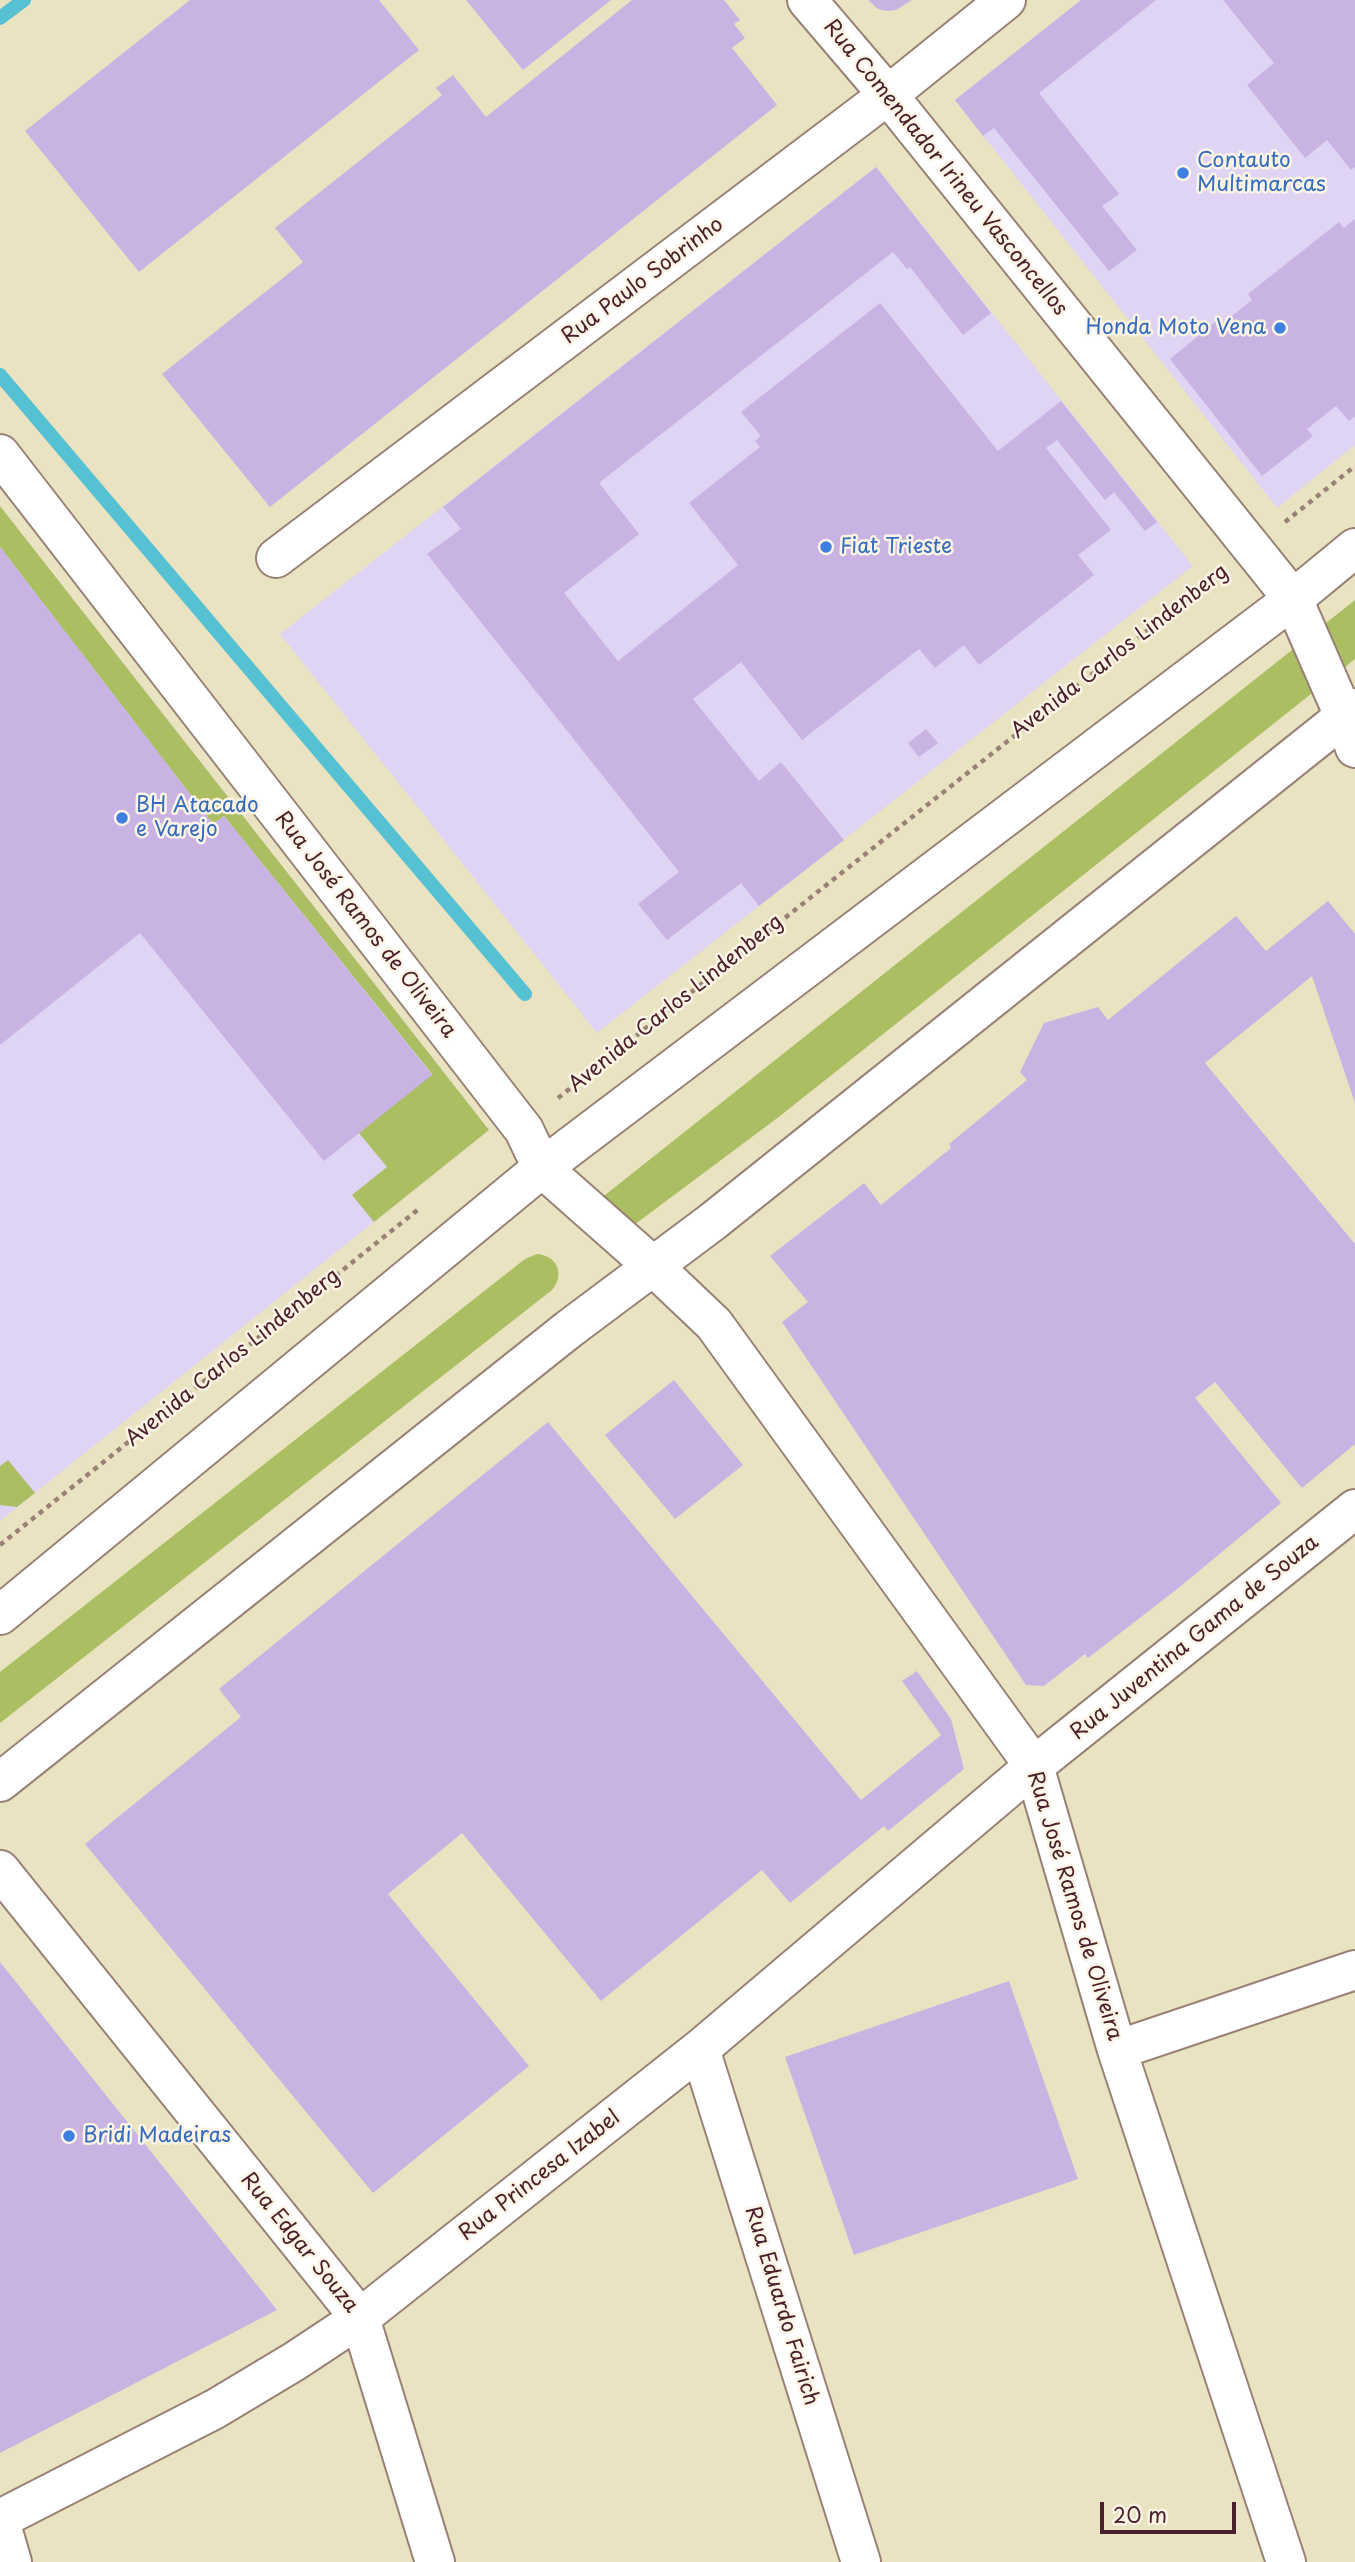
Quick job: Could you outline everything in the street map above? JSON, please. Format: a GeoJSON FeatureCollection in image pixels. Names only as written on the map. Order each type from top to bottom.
{"type":"FeatureCollection","features":[{"type":"Feature","properties":{"kind":"street","name":"Rua Comendador Irineu Vasconcellos"},"geometry":{"type":"LineString","coordinates":[[807,0],[888,95],[1293,599],[1351,724]]}},
{"type":"Feature","properties":{"kind":"street","name":"Rua Paulo Sobrinho"},"geometry":{"type":"LineString","coordinates":[[276,558],[888,95],[1006,0]]}},
{"type":"Feature","properties":{"kind":"street","name":"Rua José Ramos de Oliveira"},"geometry":{"type":"LineString","coordinates":[[0,454],[524,1130],[542,1168],[715,1324],[1034,1766],[1117,2050],[1286,2562]]}},
{"type":"Feature","properties":{"kind":"street"},"geometry":{"type":"LineString","coordinates":[[0,1615],[542,1168],[1293,599],[1355,548]]}},
{"type":"Feature","properties":{"kind":"street"},"geometry":{"type":"LineString","coordinates":[[0,1782],[569,1329],[654,1267],[1351,724]]}},
{"type":"Feature","properties":{"kind":"street","name":"Rua Juventina Gama de Souza"},"geometry":{"type":"LineString","coordinates":[[1034,1766],[1355,1509]]}},
{"type":"Feature","properties":{"kind":"street","name":"Rua Princesa Izabel"},"geometry":{"type":"LineString","coordinates":[[0,2520],[215,2409],[360,2318],[701,2049],[1034,1766]]}},
{"type":"Feature","properties":{"kind":"street","name":"Rua Edgar Souza"},"geometry":{"type":"LineString","coordinates":[[0,1870],[360,2318],[435,2562]]}},
{"type":"Feature","properties":{"kind":"street"},"geometry":{"type":"LineString","coordinates":[[1117,2050],[1355,1970]]}},
{"type":"Feature","properties":{"kind":"street","name":"Rua Eduardo Fairich"},"geometry":{"type":"LineString","coordinates":[[701,2049],[862,2562]]}},
{"type":"Feature","properties":{"kind":"street"},"geometry":{"type":"LineString","coordinates":[[0,2520],[12,2562]]}},
{"type":"Feature","properties":{"kind":"path","name":"Avenida Carlos Lindenberg"},"geometry":{"type":"LineString","coordinates":[[524,1130],[573,1084],[1355,466]]}},
{"type":"Feature","properties":{"kind":"path","name":"Avenida Carlos Lindenberg"},"geometry":{"type":"LineString","coordinates":[[0,1545],[429,1202]]}},
{"type":"Feature","properties":{"kind":"shaded area","name":"Contauto Multimarcas"},"geometry":{"type":"Polygon","coordinates":[[[1081,0],[1355,0],[1355,445],[1277,508],[955,100],[1081,0]]]}},
{"type":"Feature","properties":{"kind":"shaded area","name":"Fiat Trieste"},"geometry":{"type":"Polygon","coordinates":[[[876,167],[1193,566],[597,1033],[280,634],[876,167]]]}},
{"type":"Feature","properties":{"kind":"shaded area","name":"BH Atacado e Varejo"},"geometry":{"type":"Polygon","coordinates":[[[0,506],[489,1130],[0,1521],[0,506]]]}},
{"type":"Feature","properties":{"kind":"green space"},"geometry":{"type":"Polygon","coordinates":[[[0,506],[489,1130],[374,1222],[352,1195],[387,1167],[359,1133],[432,1074],[224,816],[213,824],[0,547],[0,506]]]}},
{"type":"Feature","properties":{"kind":"green space"},"geometry":{"type":"Polygon","coordinates":[[[1355,600],[1355,659],[780,1116],[634,1225],[595,1203],[1355,600]]]}},
{"type":"Feature","properties":{"kind":"green space"},"geometry":{"type":"Polygon","coordinates":[[[537,1254],[550,1258],[557,1267],[558,1278],[552,1290],[0,1723],[0,1672],[525,1259],[537,1254]]]}},
{"type":"Feature","properties":{"kind":"green space"},"geometry":{"type":"Polygon","coordinates":[[[8,1460],[35,1493],[17,1507],[0,1505],[0,1466],[8,1460]]]}},
{"type":"Feature","properties":{"kind":"building"},"geometry":{"type":"Polygon","coordinates":[[[190,0],[379,0],[419,50],[139,272],[25,131],[190,0]]]}},
{"type":"Feature","properties":{"kind":"building"},"geometry":{"type":"Polygon","coordinates":[[[466,0],[611,0],[523,70],[466,0]]]}},
{"type":"Feature","properties":{"kind":"building"},"geometry":{"type":"Polygon","coordinates":[[[632,0],[724,0],[740,20],[734,24],[745,38],[732,48],[777,105],[270,507],[162,374],[303,262],[275,228],[442,95],[436,88],[453,75],[486,117],[632,0]]]}},
{"type":"Feature","properties":{"kind":"building"},"geometry":{"type":"Polygon","coordinates":[[[868,0],[912,0],[896,10],[887,11],[878,9],[868,0]]]}},
{"type":"Feature","properties":{"kind":"building"},"geometry":{"type":"Polygon","coordinates":[[[1081,0],[1156,0],[1039,93],[1119,194],[1102,206],[1137,250],[1109,271],[994,128],[983,136],[955,100],[1081,0]]]}},
{"type":"Feature","properties":{"kind":"building"},"geometry":{"type":"Polygon","coordinates":[[[1223,0],[1355,0],[1355,167],[1351,170],[1327,140],[1305,158],[1247,85],[1274,63],[1223,0]]]}},
{"type":"Feature","properties":{"kind":"building","name":"Fiat Trieste"},"geometry":{"type":"Polygon","coordinates":[[[876,167],[991,313],[963,335],[910,267],[907,269],[893,252],[599,483],[639,534],[564,593],[618,661],[738,565],[689,503],[760,447],[755,441],[761,436],[741,412],[880,303],[998,451],[1061,401],[1157,522],[1145,531],[1114,492],[1105,500],[1057,440],[1046,448],[1111,530],[1078,555],[1094,575],[979,665],[964,645],[935,668],[919,649],[802,740],[741,662],[693,699],[759,781],[781,762],[844,840],[759,906],[741,883],[667,940],[638,904],[679,872],[427,554],[461,529],[443,507],[876,167]]]}},
{"type":"Feature","properties":{"kind":"building","name":"Honda Moto Vena"},"geometry":{"type":"Polygon","coordinates":[[[1355,219],[1355,416],[1349,421],[1336,406],[1307,429],[1313,436],[1262,476],[1170,359],[1219,319],[1223,323],[1252,300],[1248,294],[1339,222],[1344,228],[1355,219]]]}},
{"type":"Feature","properties":{"kind":"building"},"geometry":{"type":"Polygon","coordinates":[[[0,547],[213,824],[224,816],[432,1075],[324,1161],[140,933],[0,1045],[0,547]]]}},
{"type":"Feature","properties":{"kind":"building"},"geometry":{"type":"Polygon","coordinates":[[[926,729],[938,743],[919,757],[908,743],[926,729]]]}},
{"type":"Feature","properties":{"kind":"building"},"geometry":{"type":"Polygon","coordinates":[[[1328,901],[1355,934],[1355,1103],[1312,976],[1205,1063],[1355,1244],[1355,1444],[1302,1488],[1215,1382],[1195,1398],[1281,1503],[1088,1658],[1085,1654],[1044,1686],[1026,1685],[782,1322],[808,1302],[770,1256],[864,1183],[881,1205],[951,1148],[949,1144],[1027,1080],[1020,1072],[1044,1023],[1098,1007],[1108,1020],[1236,916],[1266,951],[1328,901]]]}},
{"type":"Feature","properties":{"kind":"building"},"geometry":{"type":"Polygon","coordinates":[[[674,1380],[743,1465],[675,1519],[605,1435],[674,1380]]]}},
{"type":"Feature","properties":{"kind":"building"},"geometry":{"type":"Polygon","coordinates":[[[548,1422],[861,1800],[941,1735],[902,1681],[917,1671],[951,1719],[964,1769],[888,1831],[884,1826],[790,1903],[762,1870],[601,2001],[462,1833],[388,1894],[529,2066],[373,2193],[85,1844],[241,1717],[219,1689],[548,1422]]]}},
{"type":"Feature","properties":{"kind":"building","name":"Bridi Madeiras"},"geometry":{"type":"Polygon","coordinates":[[[0,1962],[277,2310],[0,2453],[0,1962]]]}},
{"type":"Feature","properties":{"kind":"building"},"geometry":{"type":"Polygon","coordinates":[[[1009,1981],[1078,2179],[854,2255],[785,2057],[1009,1981]]]}},
{"type":"Feature","properties":{"kind":"waterway"},"geometry":{"type":"LineString","coordinates":[[0,18],[24,0]]}},
{"type":"Feature","properties":{"kind":"waterway"},"geometry":{"type":"LineString","coordinates":[[0,375],[525,994]]}},
{"type":"Feature","properties":{"kind":"place","name":"Contauto Multimarcas"},"geometry":{"type":"Point","coordinates":[1183,173]}},
{"type":"Feature","properties":{"kind":"place","name":"Honda Moto Vena"},"geometry":{"type":"Point","coordinates":[1280,328]}},
{"type":"Feature","properties":{"kind":"place","name":"Fiat Trieste"},"geometry":{"type":"Point","coordinates":[826,547]}},
{"type":"Feature","properties":{"kind":"place","name":"BH Atacado e Varejo"},"geometry":{"type":"Point","coordinates":[122,818]}},
{"type":"Feature","properties":{"kind":"place","name":"Bridi Madeiras"},"geometry":{"type":"Point","coordinates":[69,2136]}}]}
